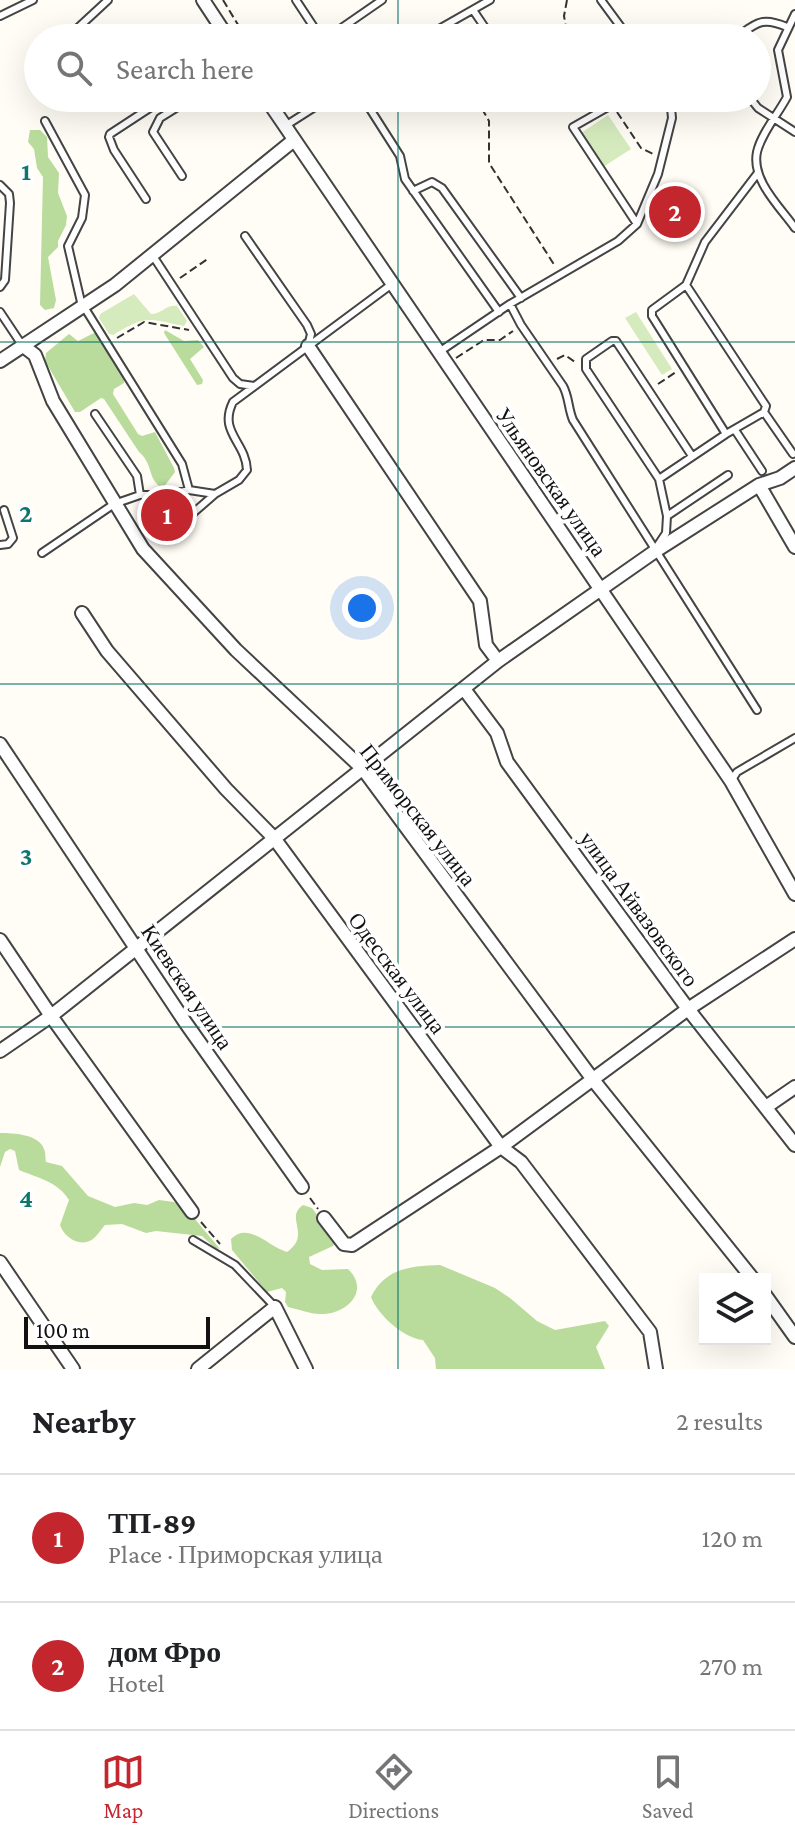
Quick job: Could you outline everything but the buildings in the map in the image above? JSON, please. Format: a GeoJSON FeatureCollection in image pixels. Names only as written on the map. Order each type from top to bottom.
{"type":"FeatureCollection","features":[{"type":"Feature","properties":{"kind":"street"},"geometry":{"type":"LineString","coordinates":[[203,0],[219,24]]}},
{"type":"Feature","properties":{"kind":"street","name":"Ульяновская улица"},"geometry":{"type":"LineString","coordinates":[[276,112],[731,781],[795,894]]}},
{"type":"Feature","properties":{"kind":"street"},"geometry":{"type":"LineString","coordinates":[[0,361],[85,307],[153,256],[294,140]]}},
{"type":"Feature","properties":{"kind":"street","name":"Приморская улица"},"geometry":{"type":"LineString","coordinates":[[22,345],[33,352],[53,401],[143,549],[236,650],[363,769],[594,1081],[748,1273]]}},
{"type":"Feature","properties":{"kind":"street"},"geometry":{"type":"LineString","coordinates":[[308,346],[480,601],[486,645],[498,661]]}},
{"type":"Feature","properties":{"kind":"street"},"geometry":{"type":"LineString","coordinates":[[0,1051],[51,1016],[498,661],[654,552],[759,485],[780,478],[795,468]]}},
{"type":"Feature","properties":{"kind":"street"},"geometry":{"type":"LineString","coordinates":[[759,485],[795,547]]}},
{"type":"Feature","properties":{"kind":"street","name":"Одесская улица"},"geometry":{"type":"LineString","coordinates":[[82,613],[107,651],[226,789],[274,838],[501,1147],[521,1162],[650,1332],[656,1369]]}},
{"type":"Feature","properties":{"kind":"street","name":"улица Айвазовского"},"geometry":{"type":"LineString","coordinates":[[464,689],[497,733],[507,762],[688,1009],[795,1145]]}},
{"type":"Feature","properties":{"kind":"street","name":"Киевская улица"},"geometry":{"type":"LineString","coordinates":[[0,744],[135,948],[302,1187]]}},
{"type":"Feature","properties":{"kind":"street"},"geometry":{"type":"LineString","coordinates":[[324,1218],[348,1246],[501,1147],[688,1009],[795,939]]}},
{"type":"Feature","properties":{"kind":"street"},"geometry":{"type":"LineString","coordinates":[[0,940],[192,1212]]}},
{"type":"Feature","properties":{"kind":"street"},"geometry":{"type":"LineString","coordinates":[[766,1107],[795,1087]]}},
{"type":"Feature","properties":{"kind":"street"},"geometry":{"type":"LineString","coordinates":[[0,1262],[73,1369]]}},
{"type":"Feature","properties":{"kind":"street"},"geometry":{"type":"LineString","coordinates":[[771,1303],[795,1337]]}},
{"type":"Feature","properties":{"kind":"street"},"geometry":{"type":"LineString","coordinates":[[198,1369],[275,1307],[306,1369]]}},
{"type":"Feature","properties":{"kind":"lane"},"geometry":{"type":"LineString","coordinates":[[17,0],[24,6]]}},
{"type":"Feature","properties":{"kind":"lane"},"geometry":{"type":"LineString","coordinates":[[0,16],[33,0]]}},
{"type":"Feature","properties":{"kind":"lane"},"geometry":{"type":"LineString","coordinates":[[82,24],[108,0]]}},
{"type":"Feature","properties":{"kind":"lane"},"geometry":{"type":"LineString","coordinates":[[296,0],[314,24]]}},
{"type":"Feature","properties":{"kind":"lane"},"geometry":{"type":"LineString","coordinates":[[345,24],[382,0]]}},
{"type":"Feature","properties":{"kind":"lane"},"geometry":{"type":"LineString","coordinates":[[448,24],[490,0]]}},
{"type":"Feature","properties":{"kind":"lane"},"geometry":{"type":"LineString","coordinates":[[601,0],[619,24]]}},
{"type":"Feature","properties":{"kind":"lane"},"geometry":{"type":"LineString","coordinates":[[473,10],[482,24]]}},
{"type":"Feature","properties":{"kind":"lane"},"geometry":{"type":"LineString","coordinates":[[795,14],[778,50],[787,97],[757,150],[757,174],[795,228]]}},
{"type":"Feature","properties":{"kind":"lane"},"geometry":{"type":"LineString","coordinates":[[756,24],[770,19],[787,27]]}},
{"type":"Feature","properties":{"kind":"lane"},"geometry":{"type":"LineString","coordinates":[[785,89],[795,92]]}},
{"type":"Feature","properties":{"kind":"lane"},"geometry":{"type":"LineString","coordinates":[[144,112],[109,137],[146,199]]}},
{"type":"Feature","properties":{"kind":"lane"},"geometry":{"type":"LineString","coordinates":[[170,112],[160,118],[153,132],[182,176]]}},
{"type":"Feature","properties":{"kind":"lane"},"geometry":{"type":"LineString","coordinates":[[285,126],[307,112]]}},
{"type":"Feature","properties":{"kind":"lane"},"geometry":{"type":"LineString","coordinates":[[372,112],[400,156],[405,179],[499,312]]}},
{"type":"Feature","properties":{"kind":"lane"},"geometry":{"type":"LineString","coordinates":[[602,112],[573,127],[637,224]]}},
{"type":"Feature","properties":{"kind":"lane"},"geometry":{"type":"LineString","coordinates":[[439,352],[510,304],[618,241],[637,224],[647,205],[662,158],[671,112]]}},
{"type":"Feature","properties":{"kind":"lane"},"geometry":{"type":"LineString","coordinates":[[763,112],[795,132]]}},
{"type":"Feature","properties":{"kind":"lane"},"geometry":{"type":"LineString","coordinates":[[45,121],[85,195],[82,218],[68,246],[81,300],[182,464],[189,490]]}},
{"type":"Feature","properties":{"kind":"lane"},"geometry":{"type":"LineString","coordinates":[[726,434],[652,316],[652,310],[686,285],[705,242],[757,174]]}},
{"type":"Feature","properties":{"kind":"lane"},"geometry":{"type":"LineString","coordinates":[[413,191],[432,182],[442,188],[521,298]]}},
{"type":"Feature","properties":{"kind":"lane"},"geometry":{"type":"LineString","coordinates":[[0,185],[9,194],[10,203],[5,283],[0,287]]}},
{"type":"Feature","properties":{"kind":"lane"},"geometry":{"type":"LineString","coordinates":[[245,236],[307,325],[311,334],[308,346]]}},
{"type":"Feature","properties":{"kind":"lane"},"geometry":{"type":"LineString","coordinates":[[153,256],[233,378],[240,384],[254,386]]}},
{"type":"Feature","properties":{"kind":"lane"},"geometry":{"type":"LineString","coordinates":[[173,524],[239,480],[247,470],[247,457],[227,426],[233,402],[392,284]]}},
{"type":"Feature","properties":{"kind":"lane"},"geometry":{"type":"LineString","coordinates":[[686,285],[765,401],[764,412],[793,454]]}},
{"type":"Feature","properties":{"kind":"lane"},"geometry":{"type":"LineString","coordinates":[[510,304],[568,396],[568,408],[573,420],[757,710]]}},
{"type":"Feature","properties":{"kind":"lane"},"geometry":{"type":"LineString","coordinates":[[0,312],[22,345]]}},
{"type":"Feature","properties":{"kind":"lane"},"geometry":{"type":"LineString","coordinates":[[654,552],[666,533],[667,516],[659,479],[586,369],[586,359],[616,341],[692,456]]}},
{"type":"Feature","properties":{"kind":"lane"},"geometry":{"type":"LineString","coordinates":[[659,479],[764,412]]}},
{"type":"Feature","properties":{"kind":"lane"},"geometry":{"type":"LineString","coordinates":[[95,414],[137,476],[140,495]]}},
{"type":"Feature","properties":{"kind":"lane"},"geometry":{"type":"LineString","coordinates":[[735,430],[762,471]]}},
{"type":"Feature","properties":{"kind":"lane"},"geometry":{"type":"LineString","coordinates":[[667,516],[728,475]]}},
{"type":"Feature","properties":{"kind":"lane"},"geometry":{"type":"LineString","coordinates":[[42,553],[114,504],[140,495],[167,495],[189,490],[215,494]]}},
{"type":"Feature","properties":{"kind":"lane"},"geometry":{"type":"LineString","coordinates":[[0,545],[8,544],[13,538],[4,510]]}},
{"type":"Feature","properties":{"kind":"lane"},"geometry":{"type":"LineString","coordinates":[[731,781],[737,772],[795,738]]}},
{"type":"Feature","properties":{"kind":"lane"},"geometry":{"type":"LineString","coordinates":[[193,1240],[235,1265],[275,1307]]}},
{"type":"Feature","properties":{"kind":"path"},"geometry":{"type":"LineString","coordinates":[[223,0],[238,24]]}},
{"type":"Feature","properties":{"kind":"path"},"geometry":{"type":"LineString","coordinates":[[565,24],[567,0]]}},
{"type":"Feature","properties":{"kind":"path"},"geometry":{"type":"LineString","coordinates":[[484,112],[489,121],[489,163],[560,274]]}},
{"type":"Feature","properties":{"kind":"path"},"geometry":{"type":"LineString","coordinates":[[617,112],[641,148],[662,158]]}},
{"type":"Feature","properties":{"kind":"path"},"geometry":{"type":"LineString","coordinates":[[172,284],[209,258]]}},
{"type":"Feature","properties":{"kind":"path"},"geometry":{"type":"LineString","coordinates":[[109,343],[144,322],[205,334]]}},
{"type":"Feature","properties":{"kind":"path"},"geometry":{"type":"LineString","coordinates":[[455,358],[484,340],[500,340],[521,325]]}},
{"type":"Feature","properties":{"kind":"path"},"geometry":{"type":"LineString","coordinates":[[547,364],[565,355],[586,369]]}},
{"type":"Feature","properties":{"kind":"path"},"geometry":{"type":"LineString","coordinates":[[660,382],[671,375]]}},
{"type":"Feature","properties":{"kind":"path"},"geometry":{"type":"LineString","coordinates":[[302,1187],[324,1218]]}},
{"type":"Feature","properties":{"kind":"path"},"geometry":{"type":"LineString","coordinates":[[192,1212],[214,1237]]}},
{"type":"Feature","properties":{"kind":"green space"},"geometry":{"type":"Polygon","coordinates":[[[608,115],[631,149],[603,167],[581,133],[608,115]]]}},
{"type":"Feature","properties":{"kind":"green space"},"geometry":{"type":"Polygon","coordinates":[[[30,130],[40,130],[47,137],[48,157],[59,173],[58,193],[67,216],[58,247],[48,257],[56,300],[54,308],[45,310],[40,305],[43,177],[37,168],[34,149],[28,142],[30,130]]]}},
{"type":"Feature","properties":{"kind":"green space"},"geometry":{"type":"Polygon","coordinates":[[[134,294],[151,314],[177,306],[187,321],[184,326],[162,321],[140,321],[113,335],[109,334],[99,318],[100,314],[134,294]]]}},
{"type":"Feature","properties":{"kind":"green space"},"geometry":{"type":"Polygon","coordinates":[[[636,312],[672,369],[662,375],[625,318],[636,312]]]}},
{"type":"Feature","properties":{"kind":"green space"},"geometry":{"type":"Polygon","coordinates":[[[165,330],[184,341],[198,340],[204,347],[190,359],[203,380],[202,384],[197,385],[165,330]]]}},
{"type":"Feature","properties":{"kind":"green space"},"geometry":{"type":"Polygon","coordinates":[[[97,333],[124,379],[113,394],[138,434],[142,436],[155,432],[174,468],[175,472],[163,488],[155,481],[144,457],[104,399],[75,412],[45,361],[46,353],[69,334],[78,341],[97,333]]]}},
{"type":"Feature","properties":{"kind":"green space"},"geometry":{"type":"Polygon","coordinates":[[[0,1133],[25,1135],[37,1140],[44,1149],[46,1162],[62,1166],[88,1196],[115,1207],[134,1203],[147,1205],[159,1200],[174,1202],[189,1212],[220,1249],[202,1236],[156,1231],[146,1233],[122,1224],[105,1225],[87,1242],[71,1239],[60,1225],[69,1200],[53,1184],[19,1170],[15,1151],[10,1149],[5,1152],[0,1167],[0,1133]]]}},
{"type":"Feature","properties":{"kind":"green space"},"geometry":{"type":"Polygon","coordinates":[[[303,1205],[312,1208],[336,1240],[333,1246],[309,1257],[310,1264],[322,1270],[348,1269],[357,1285],[352,1300],[330,1313],[312,1313],[288,1307],[286,1292],[282,1288],[267,1292],[232,1250],[231,1239],[244,1233],[259,1237],[287,1252],[297,1239],[296,1215],[303,1205]]]}},
{"type":"Feature","properties":{"kind":"green space"},"geometry":{"type":"Polygon","coordinates":[[[440,1265],[495,1288],[537,1321],[555,1330],[605,1321],[609,1326],[596,1347],[605,1369],[436,1369],[435,1358],[423,1340],[407,1335],[392,1324],[371,1297],[391,1274],[419,1266],[440,1265]]]}},
{"type":"Feature","properties":{"kind":"place","name":"дом Фро"},"geometry":{"type":"Point","coordinates":[675,212]}},
{"type":"Feature","properties":{"kind":"place","name":"ТП-89"},"geometry":{"type":"Point","coordinates":[167,515]}}]}
